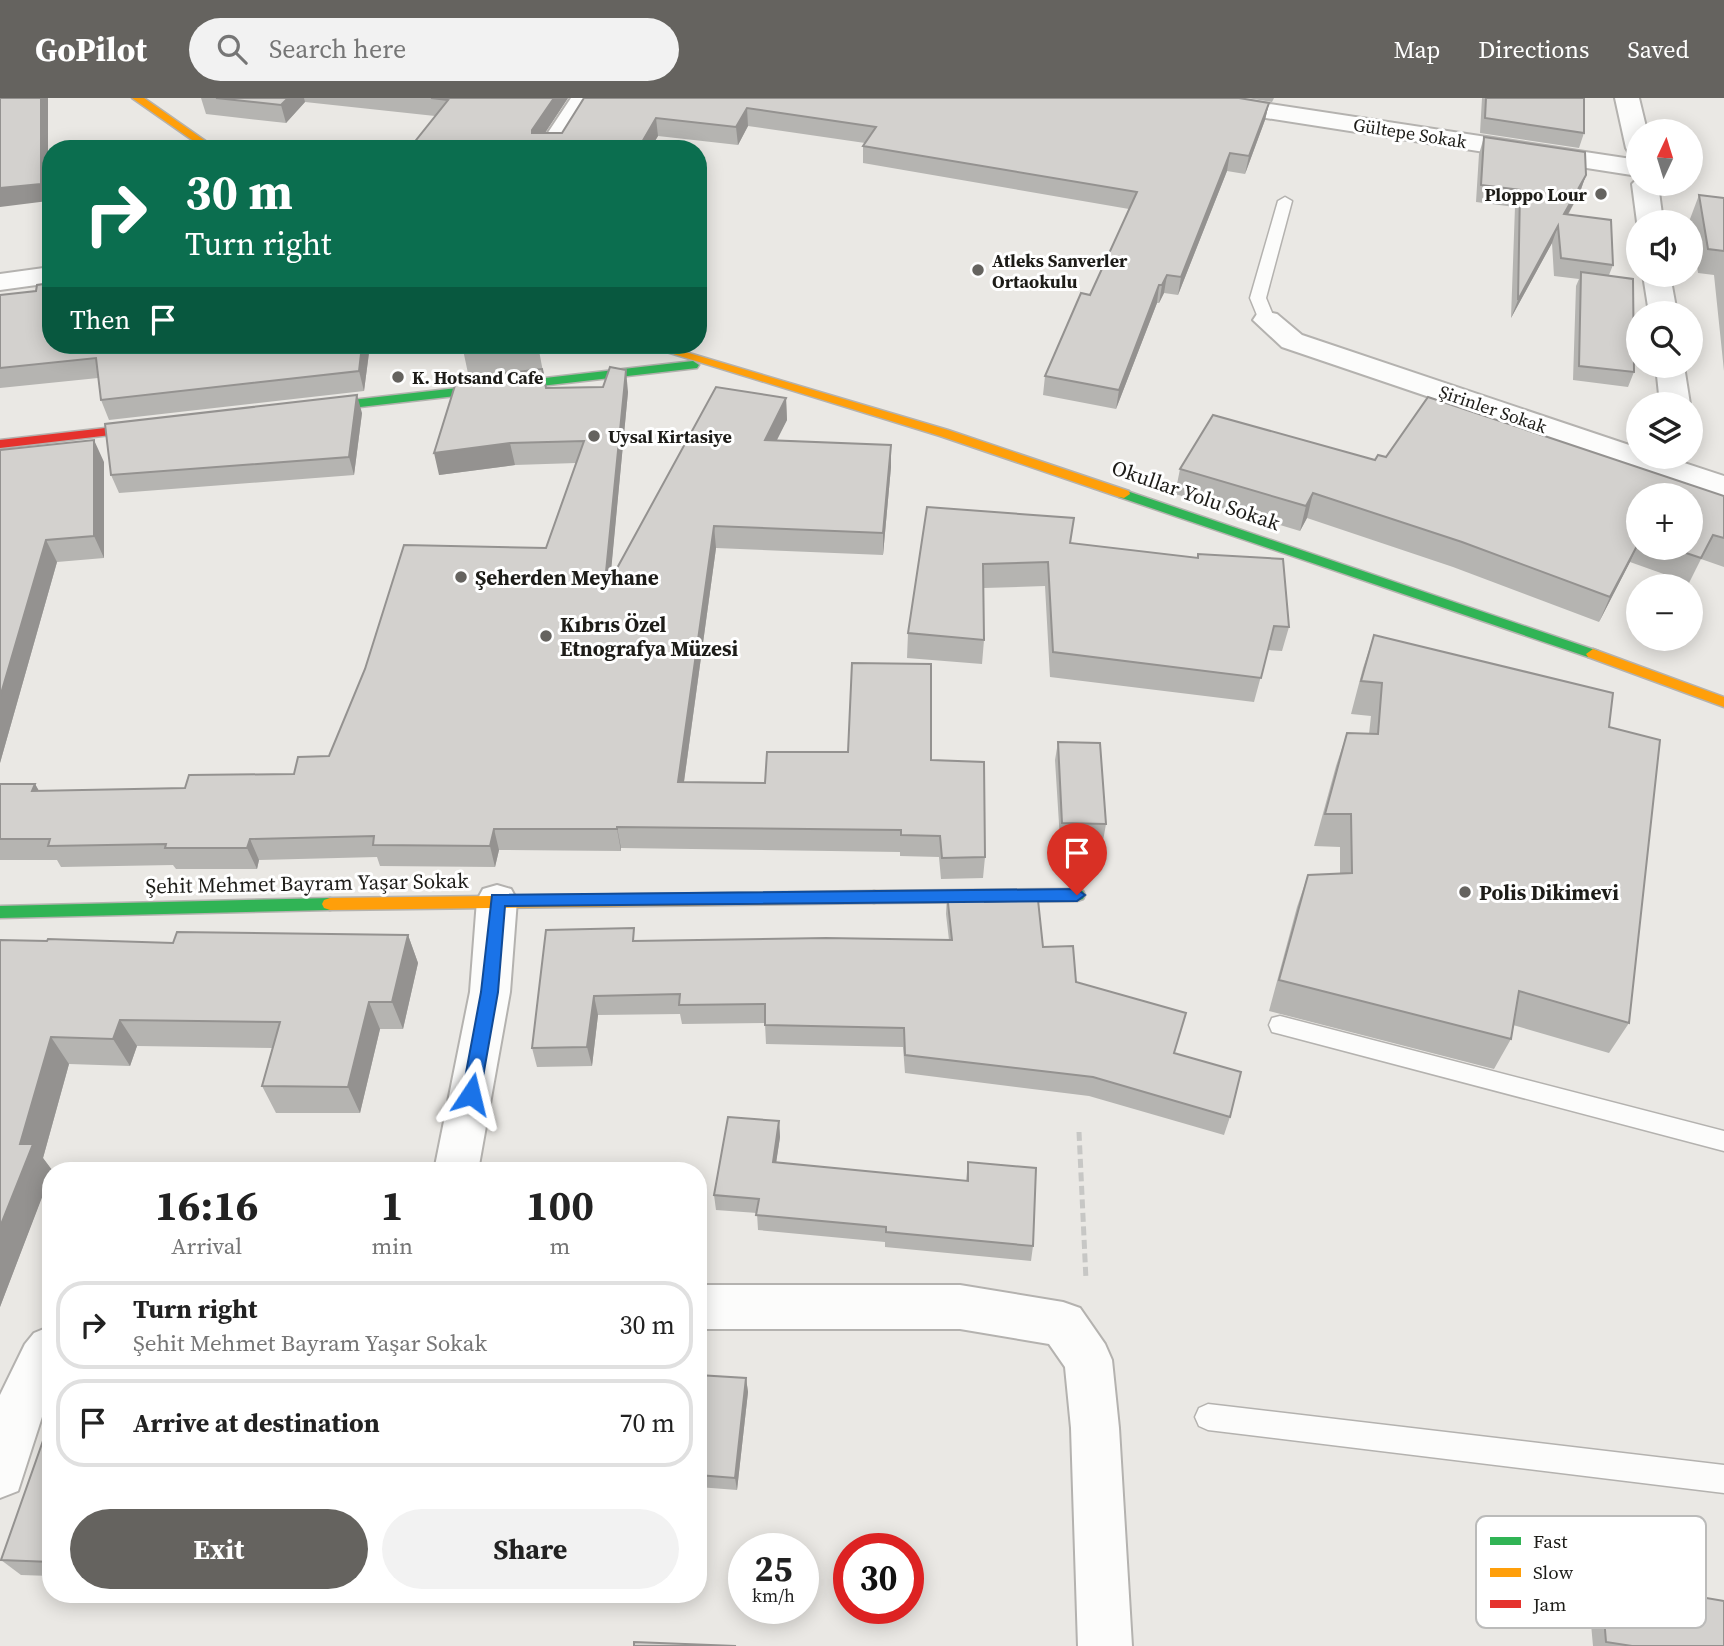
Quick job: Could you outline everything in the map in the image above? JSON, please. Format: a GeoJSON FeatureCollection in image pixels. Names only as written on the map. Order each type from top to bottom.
{"type":"FeatureCollection","features":[{"type":"Feature","properties":{"kind":"street"},"geometry":{"type":"LineString","coordinates":[[137,98],[199,140]]}},
{"type":"Feature","properties":{"kind":"street"},"geometry":{"type":"LineString","coordinates":[[555,140],[583,98]]}},
{"type":"Feature","properties":{"kind":"street","name":"Gültepe Sokak"},"geometry":{"type":"LineString","coordinates":[[1183,98],[1626,166]]}},
{"type":"Feature","properties":{"kind":"street"},"geometry":{"type":"LineString","coordinates":[[1627,98],[1632,119]]}},
{"type":"Feature","properties":{"kind":"street"},"geometry":{"type":"LineString","coordinates":[[0,282],[42,276]]}},
{"type":"Feature","properties":{"kind":"street","name":"Şirinler Sokak"},"geometry":{"type":"LineString","coordinates":[[1267,320],[1292,341],[1626,447]]}},
{"type":"Feature","properties":{"kind":"street","name":"Okullar Yolu Sokak"},"geometry":{"type":"LineString","coordinates":[[680,354],[957,437],[1540,634],[1724,702]]}},
{"type":"Feature","properties":{"kind":"street"},"geometry":{"type":"LineString","coordinates":[[287,411],[710,363]]}},
{"type":"Feature","properties":{"kind":"street"},"geometry":{"type":"LineString","coordinates":[[0,444],[178,424]]}},
{"type":"Feature","properties":{"kind":"street","name":"Şirinler Sokak"},"geometry":{"type":"LineString","coordinates":[[1691,469],[1724,487]]}},
{"type":"Feature","properties":{"kind":"street","name":"Şehit Mehmet Bayram Yaşar Sokak"},"geometry":{"type":"LineString","coordinates":[[0,912],[498,900],[1077,895]]}},
{"type":"Feature","properties":{"kind":"street"},"geometry":{"type":"LineString","coordinates":[[458,1162],[490,992],[498,900]]}},
{"type":"Feature","properties":{"kind":"street"},"geometry":{"type":"LineString","coordinates":[[707,1307],[960,1307],[1063,1324],[1088,1360],[1096,1428],[1105,1646]]}},
{"type":"Feature","properties":{"kind":"street"},"geometry":{"type":"LineString","coordinates":[[0,1473],[32,1377],[42,1360]]}},
{"type":"Feature","properties":{"kind":"lane"},"geometry":{"type":"LineString","coordinates":[[1267,320],[1258,298],[1285,201]]}},
{"type":"Feature","properties":{"kind":"lane"},"geometry":{"type":"LineString","coordinates":[[1280,1025],[1724,1141]]}},
{"type":"Feature","properties":{"kind":"lane"},"geometry":{"type":"LineString","coordinates":[[1208,1417],[1724,1479]]}},
{"type":"Feature","properties":{"kind":"path"},"geometry":{"type":"LineString","coordinates":[[1063,1324],[1086,1282],[1079,1132]]}},
{"type":"Feature","properties":{"kind":"building"},"geometry":{"type":"Polygon","coordinates":[[[0,98],[41,98],[41,184],[0,188],[0,98]]]}},
{"type":"Feature","properties":{"kind":"building"},"geometry":{"type":"Polygon","coordinates":[[[216,98],[288,98],[281,105],[216,98]]]}},
{"type":"Feature","properties":{"kind":"building"},"geometry":{"type":"Polygon","coordinates":[[[431,98],[554,98],[532,133],[562,133],[584,98],[1239,98],[1269,103],[1249,156],[1230,153],[1181,277],[1167,275],[1162,285],[1159,285],[1119,390],[1045,376],[1081,293],[1090,295],[1137,192],[863,146],[876,127],[747,108],[736,127],[656,118],[643,140],[416,140],[448,100],[431,98]]]}},
{"type":"Feature","properties":{"kind":"building"},"geometry":{"type":"Polygon","coordinates":[[[1486,98],[1584,98],[1584,133],[1485,118],[1486,98]]]}},
{"type":"Feature","properties":{"kind":"building"},"geometry":{"type":"Polygon","coordinates":[[[1484,137],[1585,152],[1586,175],[1564,214],[1611,220],[1613,265],[1561,258],[1558,226],[1518,300],[1520,190],[1481,185],[1484,137]]]}},
{"type":"Feature","properties":{"kind":"building"},"geometry":{"type":"Polygon","coordinates":[[[1699,196],[1724,198],[1724,251],[1708,249],[1699,196]]]}},
{"type":"Feature","properties":{"kind":"building"},"geometry":{"type":"Polygon","coordinates":[[[1581,272],[1626,278],[1626,287],[1633,287],[1633,301],[1626,301],[1626,371],[1579,366],[1581,272]]]}},
{"type":"Feature","properties":{"kind":"building"},"geometry":{"type":"Polygon","coordinates":[[[42,284],[42,354],[361,354],[359,371],[101,400],[96,358],[0,368],[0,295],[36,291],[37,285],[42,284]]]}},
{"type":"Feature","properties":{"kind":"building"},"geometry":{"type":"Polygon","coordinates":[[[610,367],[626,370],[604,592],[716,387],[786,398],[765,440],[891,445],[883,533],[714,526],[678,782],[765,783],[767,752],[848,752],[852,663],[931,664],[931,760],[984,762],[985,857],[942,858],[940,836],[901,835],[901,830],[617,827],[494,829],[490,846],[373,845],[374,836],[250,839],[247,848],[165,848],[166,844],[48,846],[50,839],[0,839],[0,784],[35,784],[32,791],[185,788],[189,775],[294,774],[298,757],[329,756],[365,669],[404,545],[546,548],[584,441],[510,443],[434,453],[457,379],[542,369],[546,388],[603,387],[610,367]]]}},
{"type":"Feature","properties":{"kind":"building"},"geometry":{"type":"Polygon","coordinates":[[[357,395],[349,457],[111,475],[105,424],[357,395]]]}},
{"type":"Feature","properties":{"kind":"building"},"geometry":{"type":"Polygon","coordinates":[[[1428,397],[1626,463],[1626,469],[1643,469],[1685,483],[1626,483],[1626,560],[1630,560],[1610,597],[1462,542],[1313,493],[1306,506],[1180,469],[1213,415],[1375,460],[1378,455],[1386,457],[1428,397]]]}},
{"type":"Feature","properties":{"kind":"building"},"geometry":{"type":"Polygon","coordinates":[[[94,440],[94,536],[46,540],[0,697],[0,450],[94,440]]]}},
{"type":"Feature","properties":{"kind":"building"},"geometry":{"type":"Polygon","coordinates":[[[1703,489],[1724,496],[1724,538],[1713,535],[1703,554],[1703,489]]]}},
{"type":"Feature","properties":{"kind":"building"},"geometry":{"type":"Polygon","coordinates":[[[927,507],[1074,518],[1070,543],[1198,558],[1198,554],[1283,559],[1289,627],[1274,626],[1261,678],[1053,652],[1048,562],[983,564],[984,640],[908,633],[927,507]]]}},
{"type":"Feature","properties":{"kind":"building","name":"Polis Dikimevi"},"geometry":{"type":"Polygon","coordinates":[[[1374,635],[1613,693],[1609,727],[1660,740],[1629,1023],[1519,991],[1511,1039],[1279,980],[1308,875],[1352,873],[1351,814],[1325,814],[1347,733],[1378,734],[1382,683],[1361,681],[1374,635]]]}},
{"type":"Feature","properties":{"kind":"building"},"geometry":{"type":"Polygon","coordinates":[[[1058,742],[1100,743],[1106,824],[1062,823],[1058,742]]]}},
{"type":"Feature","properties":{"kind":"building"},"geometry":{"type":"Polygon","coordinates":[[[947,894],[985,894],[985,902],[1038,900],[1043,947],[1073,946],[1076,982],[1186,1013],[1174,1053],[1241,1072],[1230,1117],[1093,1077],[905,1055],[904,1028],[765,1025],[765,1004],[679,1005],[680,994],[594,996],[587,1047],[532,1048],[546,930],[634,928],[633,941],[826,938],[952,940],[947,894]]]}},
{"type":"Feature","properties":{"kind":"building"},"geometry":{"type":"Polygon","coordinates":[[[177,932],[408,935],[392,1002],[369,1002],[348,1087],[262,1086],[280,1022],[120,1020],[113,1039],[51,1037],[20,1144],[33,1144],[0,1227],[0,940],[173,943],[177,932]]]}},
{"type":"Feature","properties":{"kind":"building"},"geometry":{"type":"Polygon","coordinates":[[[728,1117],[779,1121],[773,1162],[968,1181],[968,1162],[1036,1168],[1033,1246],[886,1232],[886,1227],[756,1215],[759,1199],[714,1195],[728,1117]]]}},
{"type":"Feature","properties":{"kind":"building"},"geometry":{"type":"Polygon","coordinates":[[[707,1376],[746,1378],[735,1478],[707,1476],[707,1376]]]}},
{"type":"Feature","properties":{"kind":"building"},"geometry":{"type":"Polygon","coordinates":[[[42,1444],[42,1562],[1,1560],[42,1444]]]}},
{"type":"Feature","properties":{"kind":"building"},"geometry":{"type":"Polygon","coordinates":[[[1706,1598],[1724,1601],[1724,1646],[1632,1646],[1606,1642],[1605,1628],[1706,1628],[1706,1598]]]}},
{"type":"Feature","properties":{"kind":"building"},"geometry":{"type":"Polygon","coordinates":[[[634,1642],[736,1646],[634,1646],[634,1642]]]}},
{"type":"Feature","properties":{"kind":"traffic: fast"},"geometry":{"type":"LineString","coordinates":[[308,409],[693,365]]}},
{"type":"Feature","properties":{"kind":"traffic: fast"},"geometry":{"type":"LineString","coordinates":[[1124,494],[1593,654]]}},
{"type":"Feature","properties":{"kind":"traffic: fast"},"geometry":{"type":"LineString","coordinates":[[874,897],[1077,895]]}},
{"type":"Feature","properties":{"kind":"traffic: fast"},"geometry":{"type":"LineString","coordinates":[[0,912],[330,904]]}},
{"type":"Feature","properties":{"kind":"traffic: slow"},"geometry":{"type":"LineString","coordinates":[[137,98],[199,140]]}},
{"type":"Feature","properties":{"kind":"traffic: slow"},"geometry":{"type":"LineString","coordinates":[[680,354],[944,433],[1124,494]]}},
{"type":"Feature","properties":{"kind":"traffic: slow"},"geometry":{"type":"LineString","coordinates":[[1593,654],[1724,702]]}},
{"type":"Feature","properties":{"kind":"traffic: slow"},"geometry":{"type":"LineString","coordinates":[[330,904],[874,897]]}},
{"type":"Feature","properties":{"kind":"traffic: jam"},"geometry":{"type":"LineString","coordinates":[[0,444],[158,426]]}},
{"type":"Feature","properties":{"kind":"place","name":"Ploppo Lour"},"geometry":{"type":"Point","coordinates":[1601,194]}},
{"type":"Feature","properties":{"kind":"place","name":"Atleks Sanverler Ortaokulu"},"geometry":{"type":"Point","coordinates":[978,270]}},
{"type":"Feature","properties":{"kind":"place","name":"K. Hotsand Cafe"},"geometry":{"type":"Point","coordinates":[398,377]}},
{"type":"Feature","properties":{"kind":"place","name":"Uysal Kirtasiye"},"geometry":{"type":"Point","coordinates":[594,436]}},
{"type":"Feature","properties":{"kind":"place","name":"Şeherden Meyhane"},"geometry":{"type":"Point","coordinates":[461,577]}},
{"type":"Feature","properties":{"kind":"place","name":"Kıbrıs Özel Etnografya Müzesi"},"geometry":{"type":"Point","coordinates":[546,636]}},
{"type":"Feature","properties":{"kind":"place","name":"Polis Dikimevi"},"geometry":{"type":"Point","coordinates":[1465,892]}},
{"type":"Feature","properties":{"kind":"route"},"geometry":{"type":"LineString","coordinates":[[471,1094],[490,992],[498,900],[1077,895]]}}]}
